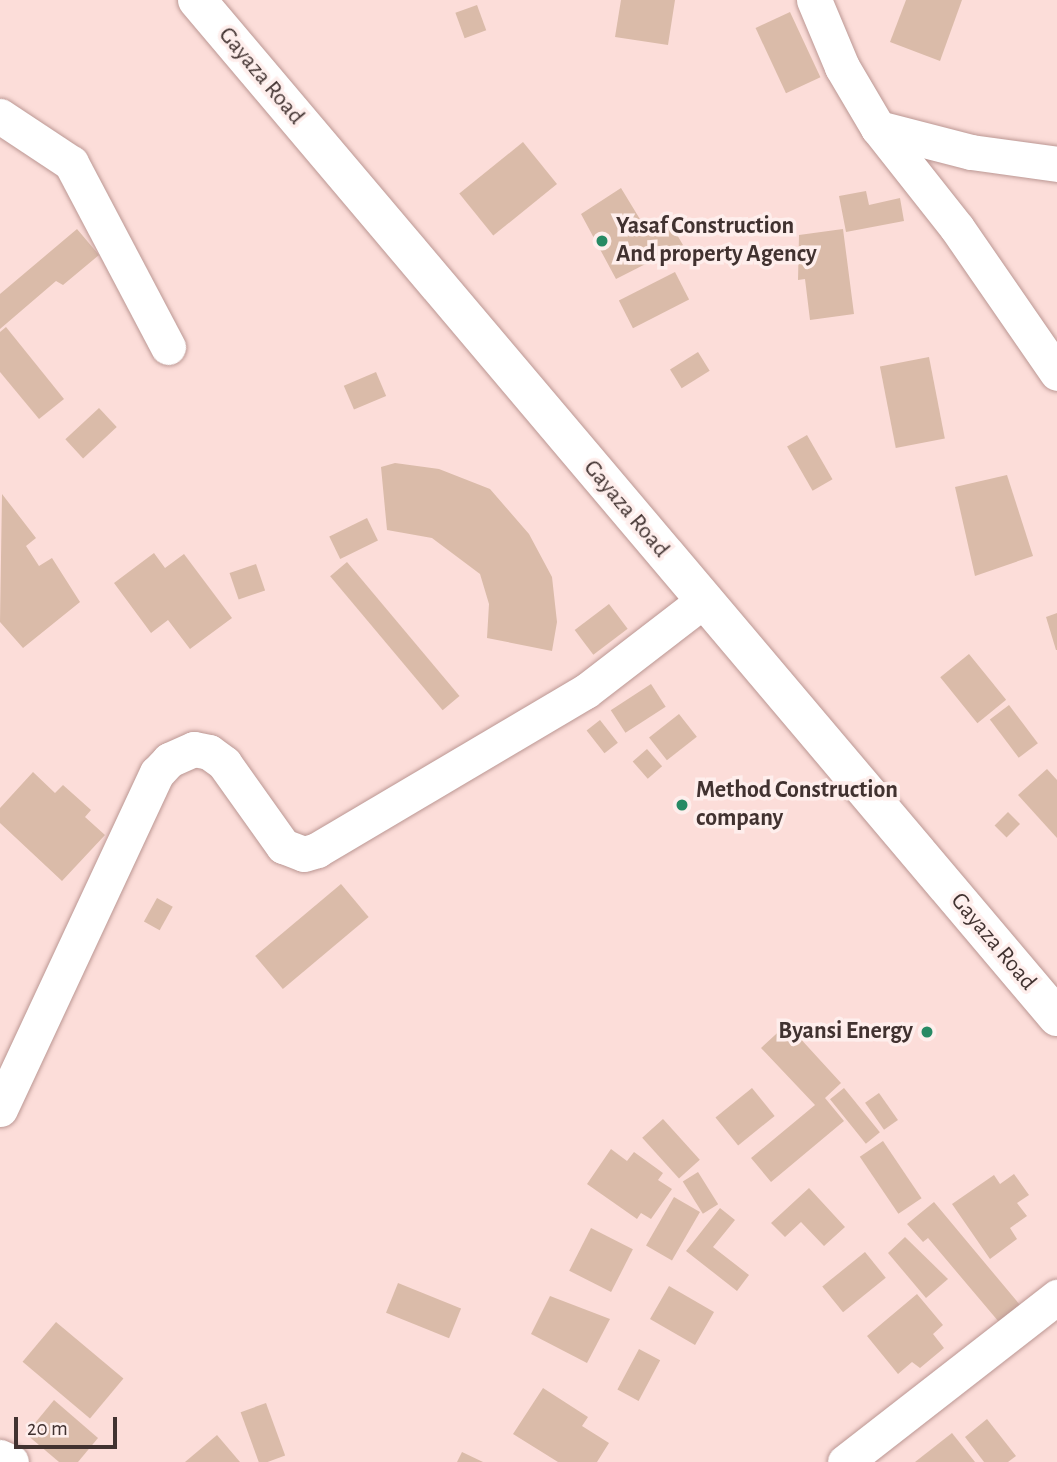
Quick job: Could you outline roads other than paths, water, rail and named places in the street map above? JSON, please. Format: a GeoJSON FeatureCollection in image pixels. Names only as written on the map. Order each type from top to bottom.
{"type":"FeatureCollection","features":[{"type":"Feature","properties":{"kind":"main road","name":"Gayaza Road"},"geometry":{"type":"LineString","coordinates":[[197,0],[1057,1017]]}},
{"type":"Feature","properties":{"kind":"street"},"geometry":{"type":"LineString","coordinates":[[814,0],[842,67],[878,128],[957,228],[1057,373]]}},
{"type":"Feature","properties":{"kind":"street"},"geometry":{"type":"LineString","coordinates":[[0,116],[71,163],[168,346]]}},
{"type":"Feature","properties":{"kind":"street"},"geometry":{"type":"LineString","coordinates":[[878,128],[971,152],[1057,164]]}},
{"type":"Feature","properties":{"kind":"street"},"geometry":{"type":"LineString","coordinates":[[0,1109],[157,774],[169,760],[194,749],[209,752],[224,763],[284,846],[304,854],[317,850],[586,691],[703,601]]}},
{"type":"Feature","properties":{"kind":"street"},"geometry":{"type":"LineString","coordinates":[[845,1462],[1057,1297]]}},
{"type":"Feature","properties":{"kind":"street"},"geometry":{"type":"LineString","coordinates":[[0,1457],[11,1462]]}},
{"type":"Feature","properties":{"kind":"place","name":"Yasaf Construction And property Agency"},"geometry":{"type":"Point","coordinates":[602,241]}},
{"type":"Feature","properties":{"kind":"place","name":"Method Construction company"},"geometry":{"type":"Point","coordinates":[682,805]}},
{"type":"Feature","properties":{"kind":"place","name":"Byansi Energy"},"geometry":{"type":"Point","coordinates":[927,1032]}}]}
